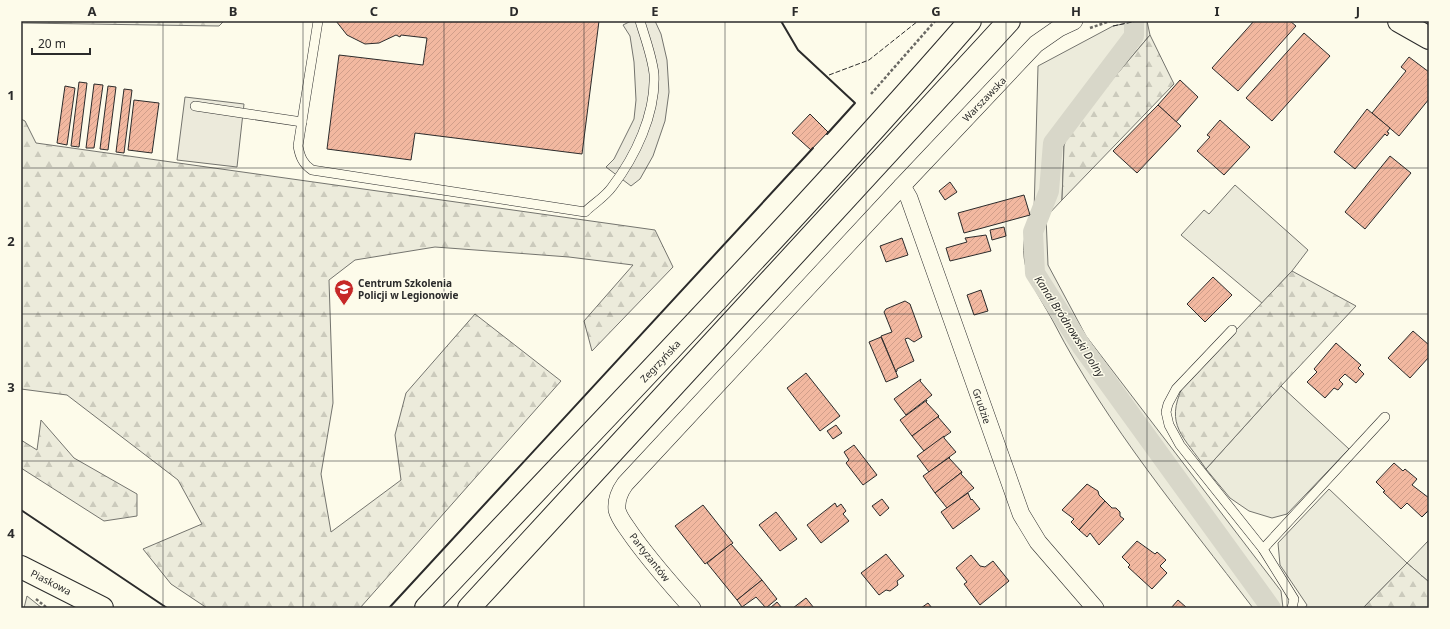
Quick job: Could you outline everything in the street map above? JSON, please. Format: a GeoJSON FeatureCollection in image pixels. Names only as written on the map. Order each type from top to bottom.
{"type":"FeatureCollection","features":[{"type":"Feature","properties":{"kind":"main road","name":"Zegrzyńska"},"geometry":{"type":"LineString","coordinates":[[426,608],[644,378],[891,111],[970,21]]}},
{"type":"Feature","properties":{"kind":"main road"},"geometry":{"type":"LineString","coordinates":[[469,608],[1009,21]]}},
{"type":"Feature","properties":{"kind":"main road"},"geometry":{"type":"LineString","coordinates":[[1399,21],[1429,38]]}},
{"type":"Feature","properties":{"kind":"main road","name":"Piaskowa"},"geometry":{"type":"LineString","coordinates":[[21,567],[69,608]]}},
{"type":"Feature","properties":{"kind":"main road","name":"Piaskowa"},"geometry":{"type":"LineString","coordinates":[[21,567],[102,608]]}},
{"type":"Feature","properties":{"kind":"street","name":"Warszawska"},"geometry":{"type":"LineString","coordinates":[[902,186],[1036,44],[1059,28],[1074,21]]}},
{"type":"Feature","properties":{"kind":"street","name":"Partyzantów"},"geometry":{"type":"LineString","coordinates":[[692,608],[644,554],[620,518],[617,508],[620,491],[902,186]]}},
{"type":"Feature","properties":{"kind":"street","name":"Grudzie"},"geometry":{"type":"LineString","coordinates":[[902,186],[909,198],[1021,514],[1038,542],[1095,608]]}},
{"type":"Feature","properties":{"kind":"lane"},"geometry":{"type":"LineString","coordinates":[[318,21],[298,146],[300,156],[305,165],[312,170],[585,212],[611,189],[638,143],[647,120],[654,75],[650,52],[640,21]]}},
{"type":"Feature","properties":{"kind":"lane"},"geometry":{"type":"LineString","coordinates":[[195,106],[302,122]]}},
{"type":"Feature","properties":{"kind":"lane"},"geometry":{"type":"LineString","coordinates":[[1232,330],[1176,389],[1168,404],[1166,412],[1169,425],[1180,445],[1263,549],[1294,599],[1292,608]]}},
{"type":"Feature","properties":{"kind":"lane"},"geometry":{"type":"LineString","coordinates":[[1263,549],[1385,417]]}},
{"type":"Feature","properties":{"kind":"path"},"geometry":{"type":"LineString","coordinates":[[871,94],[936,21]]}},
{"type":"Feature","properties":{"kind":"green space"},"geometry":{"type":"Polygon","coordinates":[[[21,21],[224,21],[219,26],[23,23],[21,21]]]}},
{"type":"Feature","properties":{"kind":"green space"},"geometry":{"type":"Polygon","coordinates":[[[1137,21],[1147,21],[1150,35],[1068,132],[1064,146],[1062,200],[1046,217],[1048,265],[1086,336],[1281,591],[1283,608],[1253,608],[1173,505],[1122,434],[1075,361],[1036,291],[1025,264],[1024,250],[1026,229],[1030,215],[1034,213],[1038,66],[1113,26],[1137,21]]]}},
{"type":"Feature","properties":{"kind":"green space"},"geometry":{"type":"Polygon","coordinates":[[[1150,35],[1174,84],[1062,200],[1064,146],[1068,132],[1150,35]]]}},
{"type":"Feature","properties":{"kind":"green space"},"geometry":{"type":"Polygon","coordinates":[[[21,119],[25,121],[36,143],[655,230],[673,267],[592,351],[584,321],[633,265],[569,257],[435,247],[355,260],[329,280],[333,403],[321,474],[331,532],[401,480],[395,435],[406,393],[475,314],[561,381],[360,608],[207,608],[171,584],[143,549],[202,524],[178,480],[67,395],[21,389],[21,119]]]}},
{"type":"Feature","properties":{"kind":"green space"},"geometry":{"type":"Polygon","coordinates":[[[1235,185],[1308,250],[1292,271],[1262,303],[1181,235],[1204,210],[1209,214],[1235,185]]]}},
{"type":"Feature","properties":{"kind":"green space"},"geometry":{"type":"Polygon","coordinates":[[[1292,271],[1356,306],[1206,469],[1184,439],[1176,421],[1175,411],[1183,386],[1292,271]]]}},
{"type":"Feature","properties":{"kind":"green space"},"geometry":{"type":"Polygon","coordinates":[[[1281,386],[1349,449],[1287,514],[1272,518],[1249,511],[1230,498],[1206,469],[1281,386]]]}},
{"type":"Feature","properties":{"kind":"green space"},"geometry":{"type":"Polygon","coordinates":[[[41,420],[74,458],[137,494],[137,516],[104,521],[21,468],[21,440],[37,450],[41,420]]]}},
{"type":"Feature","properties":{"kind":"green space"},"geometry":{"type":"Polygon","coordinates":[[[1329,489],[1407,563],[1363,608],[1305,608],[1307,605],[1280,565],[1278,543],[1329,489]]]}},
{"type":"Feature","properties":{"kind":"green space"},"geometry":{"type":"Polygon","coordinates":[[[1429,540],[1429,582],[1407,563],[1429,540]]]}},
{"type":"Feature","properties":{"kind":"green space"},"geometry":{"type":"Polygon","coordinates":[[[1407,563],[1429,582],[1429,608],[1363,608],[1407,563]]]}},
{"type":"Feature","properties":{"kind":"green space"},"geometry":{"type":"Polygon","coordinates":[[[27,596],[42,608],[24,608],[27,596]]]}},
{"type":"Feature","properties":{"kind":"shaded area"},"geometry":{"type":"Polygon","coordinates":[[[631,21],[655,21],[661,34],[667,60],[669,92],[665,121],[653,156],[640,179],[631,186],[606,167],[614,159],[634,119],[636,100],[634,62],[630,36],[623,25],[631,21]]]}},
{"type":"Feature","properties":{"kind":"shaded area"},"geometry":{"type":"Polygon","coordinates":[[[185,97],[244,104],[237,167],[177,160],[185,97]]]}},
{"type":"Feature","properties":{"kind":"building"},"geometry":{"type":"Polygon","coordinates":[[[336,21],[599,21],[582,154],[415,133],[411,160],[327,149],[339,55],[423,65],[427,38],[401,35],[400,37],[396,35],[379,43],[365,44],[347,35],[336,21]]]}},
{"type":"Feature","properties":{"kind":"building"},"geometry":{"type":"Polygon","coordinates":[[[1254,21],[1290,21],[1296,26],[1238,91],[1212,68],[1254,21]]]}},
{"type":"Feature","properties":{"kind":"building"},"geometry":{"type":"Polygon","coordinates":[[[1304,33],[1330,56],[1272,121],[1246,98],[1304,33]]]}},
{"type":"Feature","properties":{"kind":"building"},"geometry":{"type":"Polygon","coordinates":[[[1409,57],[1429,72],[1429,99],[1399,136],[1372,113],[1406,71],[1401,67],[1409,57]]]}},
{"type":"Feature","properties":{"kind":"building"},"geometry":{"type":"Polygon","coordinates":[[[1180,80],[1198,97],[1176,122],[1158,105],[1180,80]]]}},
{"type":"Feature","properties":{"kind":"building"},"geometry":{"type":"Polygon","coordinates":[[[79,82],[87,83],[79,147],[71,146],[79,82]]]}},
{"type":"Feature","properties":{"kind":"building"},"geometry":{"type":"Polygon","coordinates":[[[94,84],[103,85],[94,148],[86,148],[94,84]]]}},
{"type":"Feature","properties":{"kind":"building"},"geometry":{"type":"Polygon","coordinates":[[[65,86],[75,88],[67,145],[57,143],[65,86]]]}},
{"type":"Feature","properties":{"kind":"building"},"geometry":{"type":"Polygon","coordinates":[[[108,86],[116,87],[108,150],[100,149],[108,86]]]}},
{"type":"Feature","properties":{"kind":"building"},"geometry":{"type":"Polygon","coordinates":[[[124,89],[132,90],[124,153],[116,152],[124,89]]]}},
{"type":"Feature","properties":{"kind":"building"},"geometry":{"type":"Polygon","coordinates":[[[134,100],[159,103],[152,153],[128,150],[134,100]]]}},
{"type":"Feature","properties":{"kind":"building"},"geometry":{"type":"Polygon","coordinates":[[[1158,105],[1181,126],[1137,173],[1113,151],[1158,105]]]}},
{"type":"Feature","properties":{"kind":"building"},"geometry":{"type":"Polygon","coordinates":[[[1367,109],[1390,128],[1387,132],[1389,133],[1387,136],[1385,134],[1355,169],[1334,152],[1367,109]]]}},
{"type":"Feature","properties":{"kind":"building"},"geometry":{"type":"Polygon","coordinates":[[[810,114],[828,132],[811,150],[792,133],[810,114]]]}},
{"type":"Feature","properties":{"kind":"building"},"geometry":{"type":"Polygon","coordinates":[[[1220,120],[1250,147],[1224,175],[1197,151],[1210,137],[1207,135],[1220,120]]]}},
{"type":"Feature","properties":{"kind":"building"},"geometry":{"type":"Polygon","coordinates":[[[1390,156],[1411,173],[1365,229],[1345,212],[1390,156]]]}},
{"type":"Feature","properties":{"kind":"building"},"geometry":{"type":"Polygon","coordinates":[[[950,182],[957,192],[945,200],[939,191],[950,182]]]}},
{"type":"Feature","properties":{"kind":"building"},"geometry":{"type":"Polygon","coordinates":[[[1024,195],[1030,215],[964,233],[958,213],[1024,195]]]}},
{"type":"Feature","properties":{"kind":"building"},"geometry":{"type":"Polygon","coordinates":[[[1004,227],[1006,236],[992,240],[990,230],[1004,227]]]}},
{"type":"Feature","properties":{"kind":"building"},"geometry":{"type":"Polygon","coordinates":[[[986,235],[991,251],[950,261],[946,248],[967,242],[965,238],[986,235]]]}},
{"type":"Feature","properties":{"kind":"building"},"geometry":{"type":"Polygon","coordinates":[[[902,238],[908,255],[886,262],[880,246],[902,238]]]}},
{"type":"Feature","properties":{"kind":"building"},"geometry":{"type":"Polygon","coordinates":[[[1213,277],[1232,295],[1205,322],[1187,304],[1213,277]]]}},
{"type":"Feature","properties":{"kind":"building"},"geometry":{"type":"Polygon","coordinates":[[[981,290],[988,311],[974,315],[967,295],[981,290]]]}},
{"type":"Feature","properties":{"kind":"building"},"geometry":{"type":"Polygon","coordinates":[[[905,301],[910,304],[922,337],[914,342],[908,338],[905,339],[914,361],[897,369],[896,372],[881,336],[892,332],[884,312],[886,309],[905,301]]]}},
{"type":"Feature","properties":{"kind":"building"},"geometry":{"type":"Polygon","coordinates":[[[1413,331],[1429,345],[1429,357],[1410,378],[1388,358],[1413,331]]]}},
{"type":"Feature","properties":{"kind":"building"},"geometry":{"type":"Polygon","coordinates":[[[881,337],[898,377],[886,382],[869,342],[881,337]]]}},
{"type":"Feature","properties":{"kind":"building"},"geometry":{"type":"Polygon","coordinates":[[[1336,343],[1361,365],[1358,368],[1364,374],[1356,383],[1345,374],[1339,380],[1343,384],[1338,390],[1334,388],[1325,398],[1307,382],[1317,372],[1314,369],[1336,343]]]}},
{"type":"Feature","properties":{"kind":"building"},"geometry":{"type":"Polygon","coordinates":[[[806,373],[840,416],[820,431],[787,388],[806,373]]]}},
{"type":"Feature","properties":{"kind":"building"},"geometry":{"type":"Polygon","coordinates":[[[921,379],[920,381],[932,395],[906,415],[894,399],[921,379]]]}},
{"type":"Feature","properties":{"kind":"building"},"geometry":{"type":"Polygon","coordinates":[[[927,400],[926,402],[939,416],[912,436],[900,420],[927,400]]]}},
{"type":"Feature","properties":{"kind":"building"},"geometry":{"type":"Polygon","coordinates":[[[939,416],[938,417],[951,432],[924,451],[912,436],[939,416]]]}},
{"type":"Feature","properties":{"kind":"building"},"geometry":{"type":"Polygon","coordinates":[[[836,425],[842,433],[833,439],[827,431],[836,425]]]}},
{"type":"Feature","properties":{"kind":"building"},"geometry":{"type":"Polygon","coordinates":[[[944,436],[956,452],[929,472],[917,456],[944,436]]]}},
{"type":"Feature","properties":{"kind":"building"},"geometry":{"type":"Polygon","coordinates":[[[854,445],[877,475],[863,485],[846,463],[849,460],[844,452],[854,445]]]}},
{"type":"Feature","properties":{"kind":"building"},"geometry":{"type":"Polygon","coordinates":[[[950,457],[949,458],[962,472],[935,493],[923,476],[950,457]]]}},
{"type":"Feature","properties":{"kind":"building"},"geometry":{"type":"Polygon","coordinates":[[[1394,463],[1403,471],[1405,469],[1417,479],[1412,485],[1429,498],[1429,510],[1422,517],[1407,503],[1401,509],[1383,492],[1385,491],[1376,482],[1394,463]]]}},
{"type":"Feature","properties":{"kind":"building"},"geometry":{"type":"Polygon","coordinates":[[[962,472],[961,474],[974,488],[947,508],[935,493],[962,472]]]}},
{"type":"Feature","properties":{"kind":"building"},"geometry":{"type":"Polygon","coordinates":[[[1087,484],[1098,491],[1099,495],[1105,501],[1079,530],[1071,522],[1074,519],[1062,510],[1087,484]]]}},
{"type":"Feature","properties":{"kind":"building"},"geometry":{"type":"Polygon","coordinates":[[[968,493],[971,500],[972,499],[980,509],[953,529],[941,512],[968,493]]]}},
{"type":"Feature","properties":{"kind":"building"},"geometry":{"type":"Polygon","coordinates":[[[882,499],[889,508],[880,516],[872,506],[882,499]]]}},
{"type":"Feature","properties":{"kind":"building"},"geometry":{"type":"Polygon","coordinates":[[[1105,501],[1112,508],[1116,508],[1120,512],[1120,516],[1124,519],[1099,545],[1090,533],[1087,537],[1079,530],[1105,501]]]}},
{"type":"Feature","properties":{"kind":"building"},"geometry":{"type":"Polygon","coordinates":[[[835,503],[837,507],[841,504],[846,511],[843,514],[849,521],[821,543],[807,525],[835,503]]]}},
{"type":"Feature","properties":{"kind":"building"},"geometry":{"type":"Polygon","coordinates":[[[703,505],[733,543],[705,564],[675,526],[703,505]]]}},
{"type":"Feature","properties":{"kind":"building"},"geometry":{"type":"Polygon","coordinates":[[[776,512],[797,539],[780,551],[759,525],[776,512]]]}},
{"type":"Feature","properties":{"kind":"building"},"geometry":{"type":"Polygon","coordinates":[[[1137,541],[1155,554],[1157,552],[1166,560],[1160,566],[1167,573],[1152,589],[1128,567],[1130,565],[1122,557],[1137,541]]]}},
{"type":"Feature","properties":{"kind":"building"},"geometry":{"type":"Polygon","coordinates":[[[731,544],[762,580],[737,600],[707,563],[731,544]]]}},
{"type":"Feature","properties":{"kind":"building"},"geometry":{"type":"Polygon","coordinates":[[[886,554],[904,576],[897,581],[898,585],[890,591],[886,590],[879,595],[861,573],[886,554]]]}},
{"type":"Feature","properties":{"kind":"building"},"geometry":{"type":"Polygon","coordinates":[[[971,555],[980,566],[985,567],[993,561],[1009,581],[980,605],[964,584],[967,582],[956,568],[971,555]]]}},
{"type":"Feature","properties":{"kind":"building"},"geometry":{"type":"Polygon","coordinates":[[[762,580],[777,599],[766,608],[756,597],[742,607],[737,600],[762,580]]]}},
{"type":"Feature","properties":{"kind":"building"},"geometry":{"type":"Polygon","coordinates":[[[806,598],[814,608],[793,608],[806,598]]]}},
{"type":"Feature","properties":{"kind":"building"},"geometry":{"type":"Polygon","coordinates":[[[1178,600],[1187,608],[1171,608],[1178,600]]]}},
{"type":"Feature","properties":{"kind":"building"},"geometry":{"type":"Polygon","coordinates":[[[777,602],[782,608],[770,608],[777,602]]]}},
{"type":"Feature","properties":{"kind":"building"},"geometry":{"type":"Polygon","coordinates":[[[928,603],[932,608],[921,608],[928,603]]]}},
{"type":"Feature","properties":{"kind":"waterway","name":"Kanał Bródnowski Dolny"},"geometry":{"type":"LineString","coordinates":[[1134,21],[1134,36],[1053,143],[1049,191],[1033,232],[1035,273],[1082,347],[1271,608]]}},
{"type":"Feature","properties":{"kind":"fence"},"geometry":{"type":"LineString","coordinates":[[829,75],[869,60],[918,21]]}},
{"type":"Feature","properties":{"kind":"fence"},"geometry":{"type":"LineString","coordinates":[[1113,26],[1137,21]]}},
{"type":"Feature","properties":{"kind":"wall"},"geometry":{"type":"LineString","coordinates":[[781,21],[798,50],[855,103],[827,134]]}},
{"type":"Feature","properties":{"kind":"wall"},"geometry":{"type":"LineString","coordinates":[[389,608],[813,148]]}},
{"type":"Feature","properties":{"kind":"wall"},"geometry":{"type":"LineString","coordinates":[[21,510],[167,608]]}},
{"type":"Feature","properties":{"kind":"place","name":"Centrum Szkolenia Policji w Legionowie"},"geometry":{"type":"Point","coordinates":[344,306]}}]}
